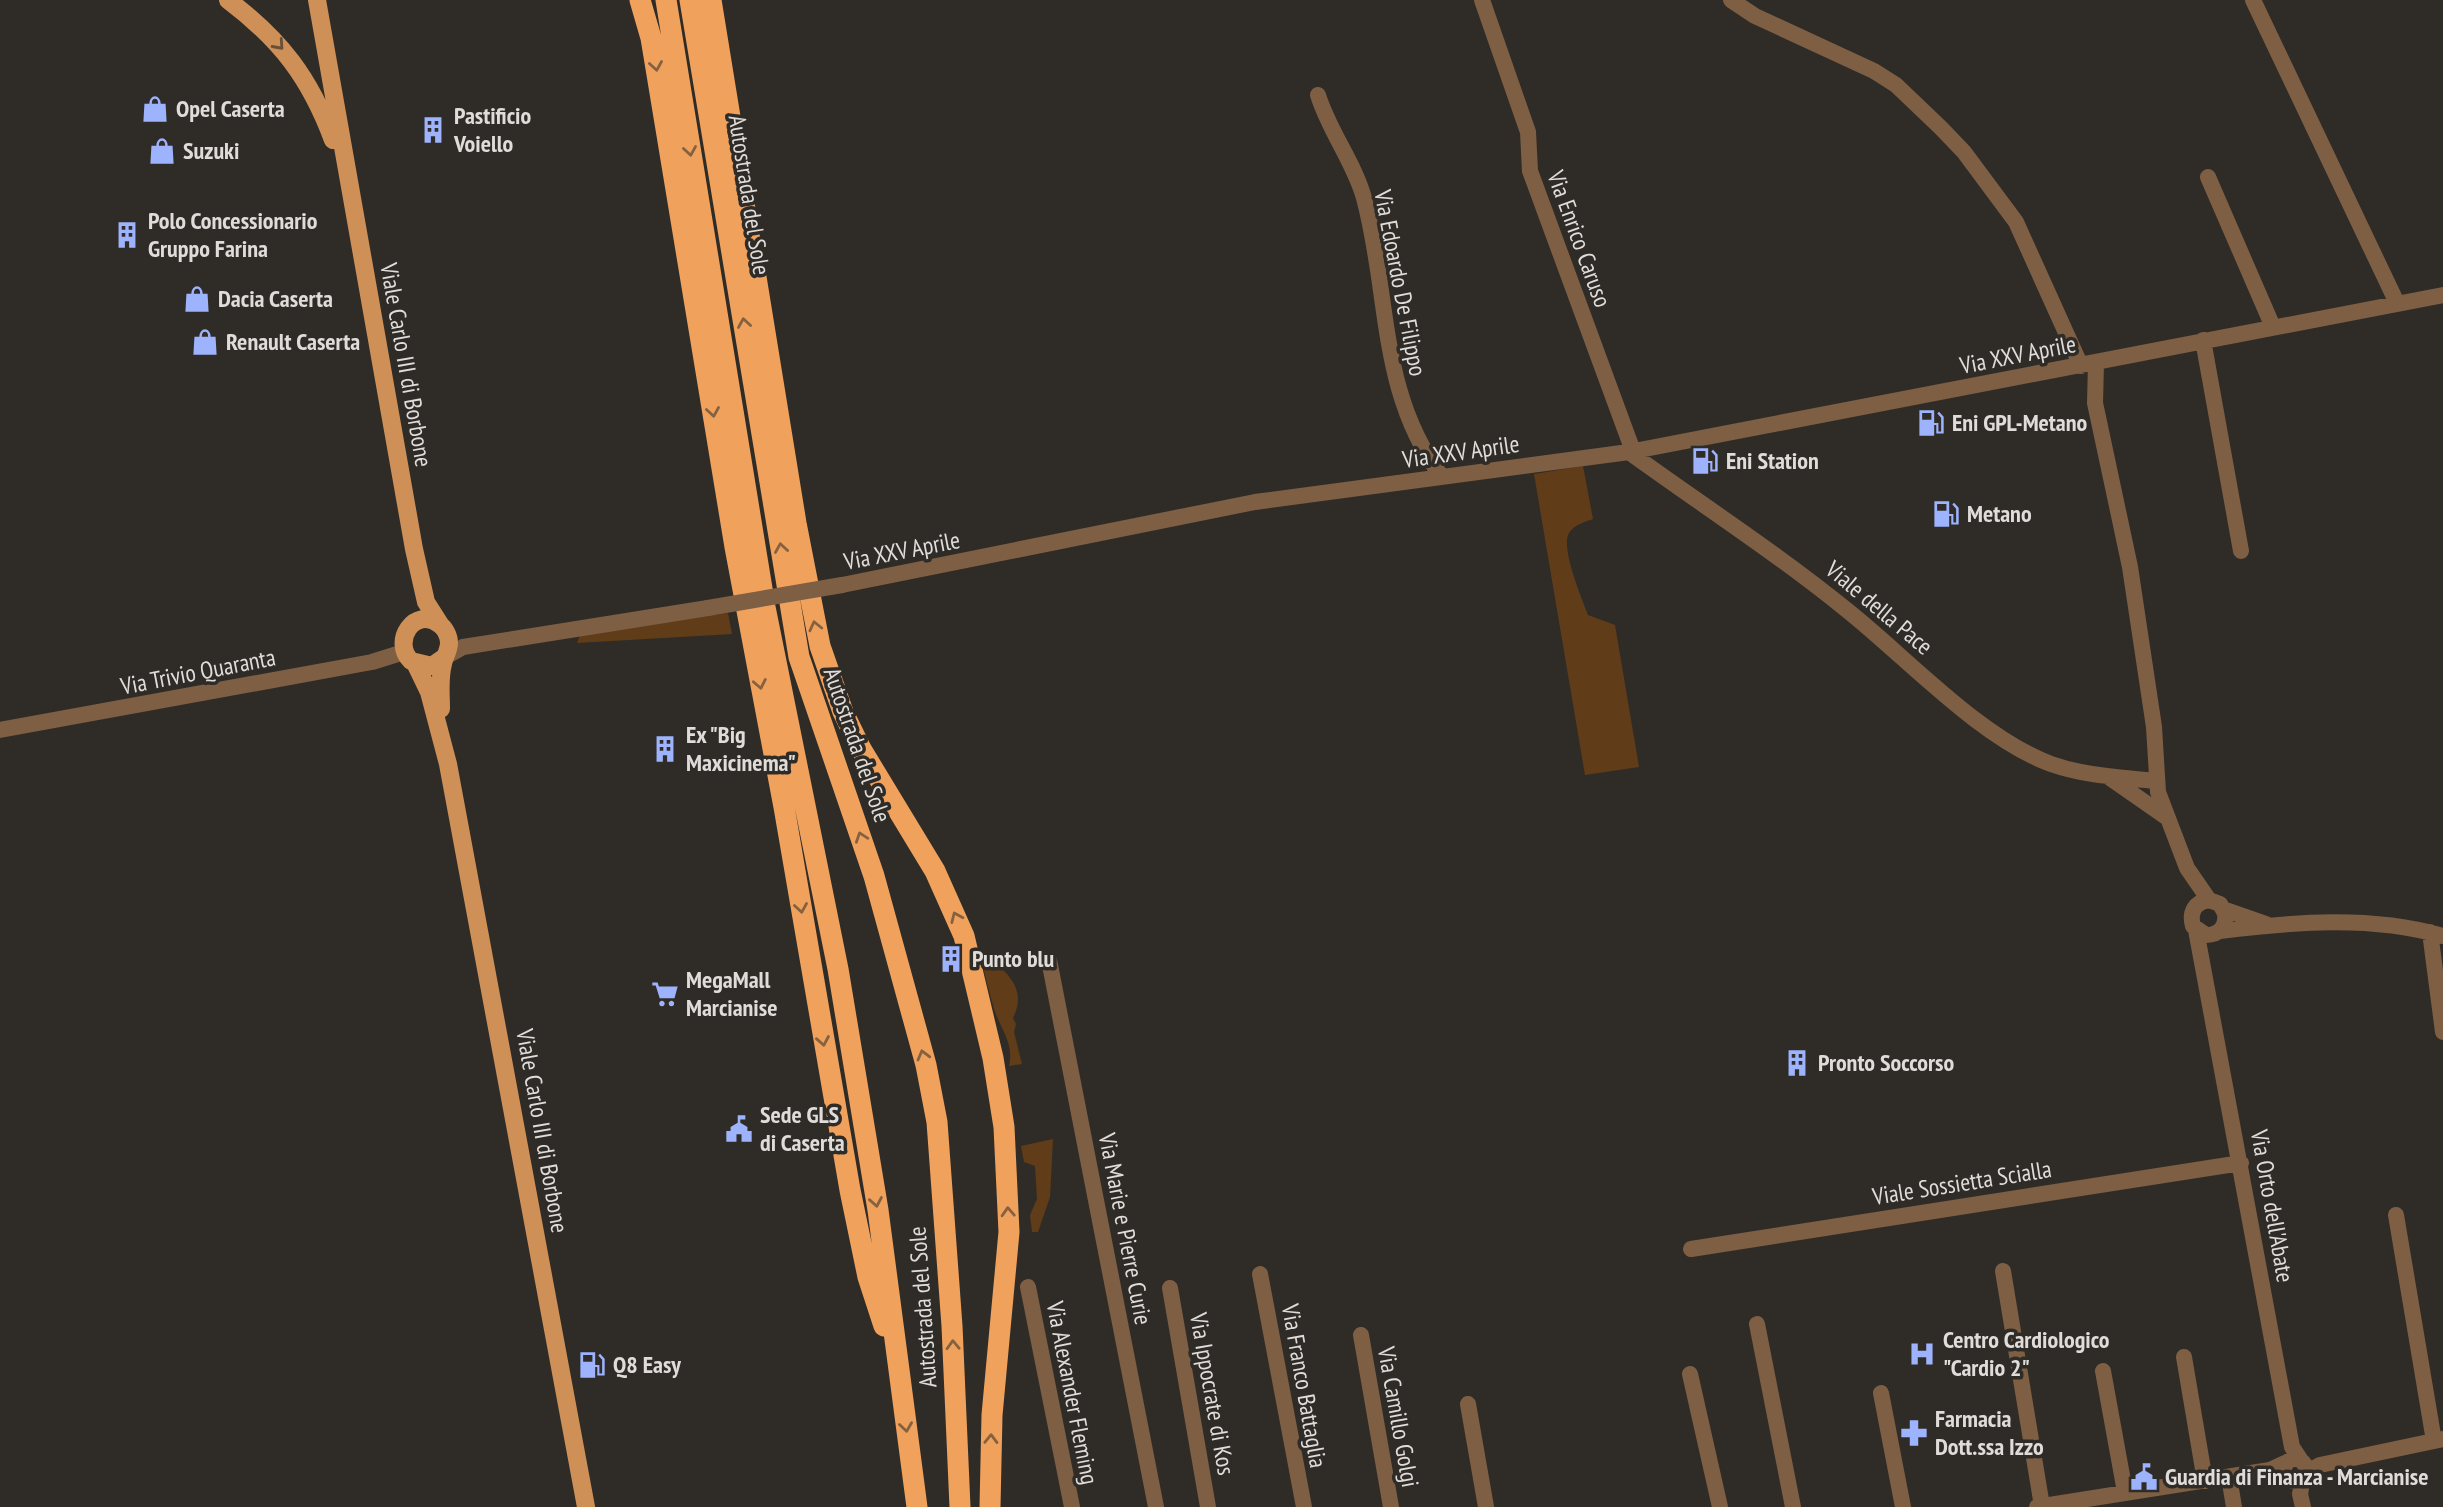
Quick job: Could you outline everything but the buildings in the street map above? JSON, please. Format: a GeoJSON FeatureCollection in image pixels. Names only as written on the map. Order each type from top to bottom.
{"type":"FeatureCollection","features":[{"type":"Feature","properties":{"kind":"highway"},"geometry":{"type":"LineString","coordinates":[[640,0],[651,38],[737,561],[784,807],[850,1190],[868,1277],[898,1372]]}},
{"type":"Feature","properties":{"kind":"highway","name":"Autostrada del Sole"},"geometry":{"type":"LineString","coordinates":[[666,0],[765,607],[838,969],[878,1210],[917,1507]]}},
{"type":"Feature","properties":{"kind":"highway","name":"Autostrada del Sole"},"geometry":{"type":"LineString","coordinates":[[690,0],[799,657],[874,876],[926,1065],[937,1122],[952,1326],[960,1507]]}},
{"type":"Feature","properties":{"kind":"highway"},"geometry":{"type":"LineString","coordinates":[[711,0],[798,535],[820,646],[843,712],[862,749],[936,871],[964,936],[993,1058],[1004,1127],[1009,1232],[992,1415],[990,1507]]}},
{"type":"Feature","properties":{"kind":"main road","name":"Viale Carlo III di Borbone"},"geometry":{"type":"LineString","coordinates":[[228,0],[280,43],[306,80],[323,113],[350,190]]}},
{"type":"Feature","properties":{"kind":"main road","name":"Viale Carlo III di Borbone"},"geometry":{"type":"LineString","coordinates":[[317,0],[414,549],[426,602],[449,643],[440,691],[448,764]]}},
{"type":"Feature","properties":{"kind":"main road","name":"Viale Carlo III di Borbone"},"geometry":{"type":"LineString","coordinates":[[414,549],[416,606],[402,639],[429,692],[448,764],[586,1507]]}},
{"type":"Feature","properties":{"kind":"main road"},"geometry":{"type":"LineString","coordinates":[[409,627],[427,620],[442,627]]}},
{"type":"Feature","properties":{"kind":"main road"},"geometry":{"type":"LineString","coordinates":[[410,658],[432,666],[445,657]]}},
{"type":"Feature","properties":{"kind":"street","name":"Via Enrico Caruso"},"geometry":{"type":"LineString","coordinates":[[1482,0],[1528,132],[1530,171],[1631,451]]}},
{"type":"Feature","properties":{"kind":"street"},"geometry":{"type":"LineString","coordinates":[[1731,0],[1755,16],[1874,71],[1896,85],[1941,128],[2016,222],[2088,364],[2130,567],[2154,727],[2155,781],[2166,817],[2201,904]]}},
{"type":"Feature","properties":{"kind":"street"},"geometry":{"type":"LineString","coordinates":[[2253,0],[2397,303]]}},
{"type":"Feature","properties":{"kind":"street","name":"Via Edoardo De Filippo"},"geometry":{"type":"LineString","coordinates":[[1318,95],[1326,121],[1363,194],[1401,403],[1421,450],[1442,477]]}},
{"type":"Feature","properties":{"kind":"street"},"geometry":{"type":"LineString","coordinates":[[2208,177],[2273,327]]}},
{"type":"Feature","properties":{"kind":"street","name":"Via XXV Aprile"},"geometry":{"type":"LineString","coordinates":[[445,657],[457,649],[484,643],[842,585],[1255,502],[1631,451],[2443,295]]}},
{"type":"Feature","properties":{"kind":"street"},"geometry":{"type":"LineString","coordinates":[[2203,340],[2241,551]]}},
{"type":"Feature","properties":{"kind":"street","name":"Viale della Pace"},"geometry":{"type":"LineString","coordinates":[[1631,451],[1781,557],[1962,708],[1998,734],[2050,763],[2110,778]]}},
{"type":"Feature","properties":{"kind":"street","name":"Via XXV Aprile"},"geometry":{"type":"LineString","coordinates":[[442,627],[459,641],[484,643]]}},
{"type":"Feature","properties":{"kind":"street","name":"Via Trivio Quaranta"},"geometry":{"type":"LineString","coordinates":[[0,730],[372,662],[410,658]]}},
{"type":"Feature","properties":{"kind":"street"},"geometry":{"type":"LineString","coordinates":[[2110,778],[2155,781]]}},
{"type":"Feature","properties":{"kind":"street"},"geometry":{"type":"LineString","coordinates":[[2110,778],[2166,817]]}},
{"type":"Feature","properties":{"kind":"street"},"geometry":{"type":"LineString","coordinates":[[2201,904],[2224,909],[2268,925]]}},
{"type":"Feature","properties":{"kind":"street"},"geometry":{"type":"LineString","coordinates":[[2201,904],[2191,920],[2196,930],[2206,935],[2268,925],[2386,924],[2436,934],[2443,1032]]}},
{"type":"Feature","properties":{"kind":"street"},"geometry":{"type":"LineString","coordinates":[[2206,972],[2218,932],[2226,918],[2224,909]]}},
{"type":"Feature","properties":{"kind":"street","name":"Via Orto dell'Abate"},"geometry":{"type":"LineString","coordinates":[[2196,930],[2206,972],[2296,1472]]}},
{"type":"Feature","properties":{"kind":"street","name":"Via Marie e Pierre Curie"},"geometry":{"type":"LineString","coordinates":[[1049,960],[1156,1507]]}},
{"type":"Feature","properties":{"kind":"street","name":"Viale Sossietta Scialla"},"geometry":{"type":"LineString","coordinates":[[1691,1249],[2241,1163]]}},
{"type":"Feature","properties":{"kind":"street"},"geometry":{"type":"LineString","coordinates":[[2003,1271],[2040,1506],[2229,1477],[2296,1472],[2438,1440],[2396,1215]]}},
{"type":"Feature","properties":{"kind":"street","name":"Via Franco Battaglia"},"geometry":{"type":"LineString","coordinates":[[1261,1274],[1304,1507]]}},
{"type":"Feature","properties":{"kind":"street","name":"Via Alexander Fleming"},"geometry":{"type":"LineString","coordinates":[[1028,1287],[1072,1507]]}},
{"type":"Feature","properties":{"kind":"street","name":"Via Ippocrate di Kos"},"geometry":{"type":"LineString","coordinates":[[1170,1288],[1208,1507]]}},
{"type":"Feature","properties":{"kind":"street"},"geometry":{"type":"LineString","coordinates":[[1757,1324],[1793,1507]]}},
{"type":"Feature","properties":{"kind":"street","name":"Via Camillo Golgi"},"geometry":{"type":"LineString","coordinates":[[1361,1335],[1391,1507]]}},
{"type":"Feature","properties":{"kind":"street"},"geometry":{"type":"LineString","coordinates":[[2184,1357],[2205,1481]]}},
{"type":"Feature","properties":{"kind":"street"},"geometry":{"type":"LineString","coordinates":[[2103,1371],[2125,1492]]}},
{"type":"Feature","properties":{"kind":"street"},"geometry":{"type":"LineString","coordinates":[[1690,1374],[1720,1507]]}},
{"type":"Feature","properties":{"kind":"street"},"geometry":{"type":"LineString","coordinates":[[1881,1394],[1903,1507]]}},
{"type":"Feature","properties":{"kind":"street"},"geometry":{"type":"LineString","coordinates":[[1468,1404],[1486,1507]]}},
{"type":"Feature","properties":{"kind":"street"},"geometry":{"type":"LineString","coordinates":[[2229,1477],[2234,1507]]}},
{"type":"Feature","properties":{"kind":"street"},"geometry":{"type":"LineString","coordinates":[[2143,1490],[2146,1507]]}},
{"type":"Feature","properties":{"kind":"shaded area"},"geometry":{"type":"Polygon","coordinates":[[[1583,466],[1593,519],[1571,530],[1567,549],[1588,615],[1615,625],[1639,767],[1585,775],[1534,474],[1583,466]]]}},
{"type":"Feature","properties":{"kind":"shaded area"},"geometry":{"type":"Polygon","coordinates":[[[728,613],[732,634],[577,643],[580,635],[728,613]]]}},
{"type":"Feature","properties":{"kind":"shaded area"},"geometry":{"type":"Polygon","coordinates":[[[987,957],[1009,976],[1017,991],[1017,1008],[1013,1018],[1022,1064],[1009,1066],[1009,1044],[995,1012],[982,963],[987,957]]]}},
{"type":"Feature","properties":{"kind":"shaded area"},"geometry":{"type":"Polygon","coordinates":[[[1053,1139],[1050,1197],[1038,1232],[1032,1232],[1030,1215],[1037,1199],[1035,1166],[1024,1162],[1021,1146],[1053,1139]]]}},
{"type":"Feature","properties":{"kind":"place","name":"Opel Caserta"},"geometry":{"type":"Point","coordinates":[155,109]}},
{"type":"Feature","properties":{"kind":"place","name":"Pastificio Voiello"},"geometry":{"type":"Point","coordinates":[433,130]}},
{"type":"Feature","properties":{"kind":"place","name":"Suzuki"},"geometry":{"type":"Point","coordinates":[162,151]}},
{"type":"Feature","properties":{"kind":"place","name":"Polo Concessionario Gruppo Farina"},"geometry":{"type":"Point","coordinates":[127,235]}},
{"type":"Feature","properties":{"kind":"place","name":"Dacia Caserta"},"geometry":{"type":"Point","coordinates":[197,299]}},
{"type":"Feature","properties":{"kind":"place","name":"Renault Caserta"},"geometry":{"type":"Point","coordinates":[205,342]}},
{"type":"Feature","properties":{"kind":"place","name":"Eni GPL-Metano"},"geometry":{"type":"Point","coordinates":[1931,423]}},
{"type":"Feature","properties":{"kind":"place","name":"Eni Station"},"geometry":{"type":"Point","coordinates":[1705,461]}},
{"type":"Feature","properties":{"kind":"place","name":"Metano"},"geometry":{"type":"Point","coordinates":[1946,514]}},
{"type":"Feature","properties":{"kind":"place","name":"Ex \"Big Maxicinema\""},"geometry":{"type":"Point","coordinates":[665,749]}},
{"type":"Feature","properties":{"kind":"place","name":"Punto blu"},"geometry":{"type":"Point","coordinates":[951,959]}},
{"type":"Feature","properties":{"kind":"place","name":"MegaMall Marcianise"},"geometry":{"type":"Point","coordinates":[665,994]}},
{"type":"Feature","properties":{"kind":"place","name":"Pronto Soccorso"},"geometry":{"type":"Point","coordinates":[1797,1063]}},
{"type":"Feature","properties":{"kind":"place","name":"Sede GLS di Caserta"},"geometry":{"type":"Point","coordinates":[739,1129]}},
{"type":"Feature","properties":{"kind":"place","name":"Centro Cardiologico \"Cardio 2\""},"geometry":{"type":"Point","coordinates":[1922,1354]}},
{"type":"Feature","properties":{"kind":"place","name":"Q8 Easy"},"geometry":{"type":"Point","coordinates":[592,1365]}},
{"type":"Feature","properties":{"kind":"place","name":"Farmacia Dott.ssa Izzo"},"geometry":{"type":"Point","coordinates":[1914,1433]}},
{"type":"Feature","properties":{"kind":"place","name":"Guardia di Finanza - Marcianise"},"geometry":{"type":"Point","coordinates":[2144,1477]}}]}
